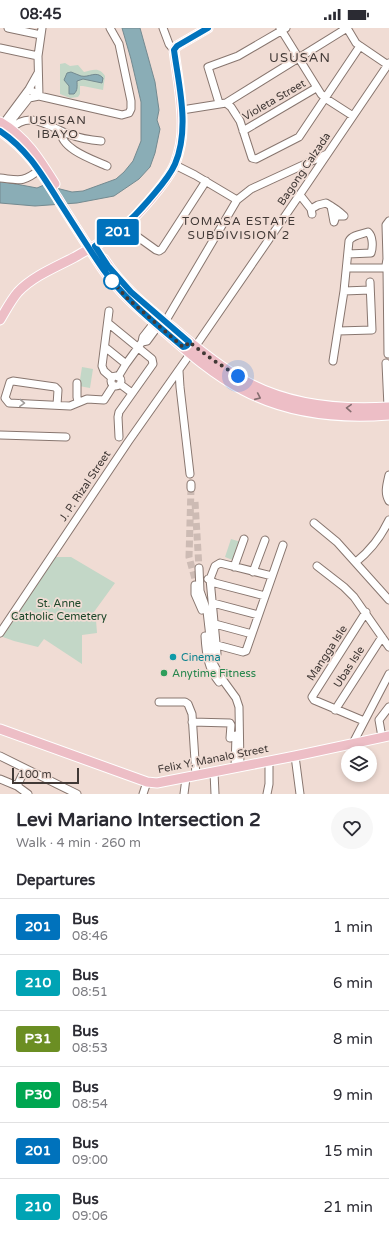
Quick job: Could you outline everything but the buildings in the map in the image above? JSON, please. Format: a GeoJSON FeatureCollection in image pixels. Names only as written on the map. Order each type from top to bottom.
{"type":"FeatureCollection","features":[{"type":"Feature","properties":{"kind":"main road"},"geometry":{"type":"LineString","coordinates":[[0,320],[17,293],[27,284],[41,274],[92,247],[124,227],[157,190],[175,165],[180,142],[182,110],[174,50],[177,46],[208,28]]}},
{"type":"Feature","properties":{"kind":"main road"},"geometry":{"type":"LineString","coordinates":[[4,126],[39,170],[92,247],[115,275],[159,324],[239,388],[273,404],[316,414],[365,417],[389,409]]}},
{"type":"Feature","properties":{"kind":"main road"},"geometry":{"type":"LineString","coordinates":[[4,126],[30,146],[49,173],[69,212]]}},
{"type":"Feature","properties":{"kind":"main road","name":"Felix Y. Manalo Street"},"geometry":{"type":"LineString","coordinates":[[0,730],[147,782],[186,778],[385,736]]}},
{"type":"Feature","properties":{"kind":"street"},"geometry":{"type":"LineString","coordinates":[[8,28],[42,32],[38,56],[39,96]]}},
{"type":"Feature","properties":{"kind":"street"},"geometry":{"type":"LineString","coordinates":[[29,89],[39,96],[122,116],[129,113],[131,109],[131,101],[119,44],[110,28]]}},
{"type":"Feature","properties":{"kind":"street"},"geometry":{"type":"LineString","coordinates":[[163,28],[169,44],[174,50]]}},
{"type":"Feature","properties":{"kind":"street"},"geometry":{"type":"LineString","coordinates":[[182,110],[222,103],[347,28],[356,43],[388,64]]}},
{"type":"Feature","properties":{"kind":"street"},"geometry":{"type":"LineString","coordinates":[[353,116],[325,98],[316,88],[282,29],[238,56],[208,67],[222,103],[236,114],[252,158],[256,159],[299,137],[325,98],[360,46]]}},
{"type":"Feature","properties":{"kind":"street"},"geometry":{"type":"LineString","coordinates":[[0,48],[38,56]]}},
{"type":"Feature","properties":{"kind":"street","name":"Bagong Calzada"},"geometry":{"type":"LineString","coordinates":[[189,347],[300,195],[388,64]]}},
{"type":"Feature","properties":{"kind":"street"},"geometry":{"type":"LineString","coordinates":[[4,126],[15,112],[39,71]]}},
{"type":"Feature","properties":{"kind":"street","name":"Violeta Street"},"geometry":{"type":"LineString","coordinates":[[243,130],[316,88]]}},
{"type":"Feature","properties":{"kind":"street"},"geometry":{"type":"LineString","coordinates":[[15,112],[29,98],[39,96]]}},
{"type":"Feature","properties":{"kind":"street"},"geometry":{"type":"LineString","coordinates":[[4,126],[32,120],[44,123],[61,131],[88,140],[101,142]]}},
{"type":"Feature","properties":{"kind":"street"},"geometry":{"type":"LineString","coordinates":[[61,131],[62,137],[71,148],[108,166]]}},
{"type":"Feature","properties":{"kind":"street"},"geometry":{"type":"LineString","coordinates":[[58,405],[58,390],[55,387],[13,381],[8,385],[5,398],[10,403],[70,406],[87,399],[104,400],[126,364],[140,345],[143,337],[159,324],[237,200],[251,189],[327,154]]}},
{"type":"Feature","properties":{"kind":"street"},"geometry":{"type":"LineString","coordinates":[[175,165],[206,181],[237,200]]}},
{"type":"Feature","properties":{"kind":"street"},"geometry":{"type":"LineString","coordinates":[[0,178],[24,180],[30,178],[39,170]]}},
{"type":"Feature","properties":{"kind":"street"},"geometry":{"type":"LineString","coordinates":[[124,227],[159,251],[162,249],[206,181]]}},
{"type":"Feature","properties":{"kind":"street"},"geometry":{"type":"LineString","coordinates":[[300,195],[311,212],[318,205],[326,203],[331,206]]}},
{"type":"Feature","properties":{"kind":"street"},"geometry":{"type":"LineString","coordinates":[[389,221],[386,225],[389,354],[384,357],[387,364],[389,409]]}},
{"type":"Feature","properties":{"kind":"street"},"geometry":{"type":"LineString","coordinates":[[333,361],[348,254]]}},
{"type":"Feature","properties":{"kind":"street"},"geometry":{"type":"LineString","coordinates":[[347,268],[388,268]]}},
{"type":"Feature","properties":{"kind":"street"},"geometry":{"type":"LineString","coordinates":[[338,331],[372,330],[370,282]]}},
{"type":"Feature","properties":{"kind":"street"},"geometry":{"type":"LineString","coordinates":[[344,291],[370,290]]}},
{"type":"Feature","properties":{"kind":"street"},"geometry":{"type":"LineString","coordinates":[[109,311],[102,368],[132,393]]}},
{"type":"Feature","properties":{"kind":"street"},"geometry":{"type":"LineString","coordinates":[[108,323],[140,345],[152,359],[153,364],[119,412],[119,437]]}},
{"type":"Feature","properties":{"kind":"street"},"geometry":{"type":"LineString","coordinates":[[105,347],[126,364]]}},
{"type":"Feature","properties":{"kind":"street","name":"J. P. Rizal Street"},"geometry":{"type":"LineString","coordinates":[[0,633],[128,442],[179,371],[189,347]]}},
{"type":"Feature","properties":{"kind":"street"},"geometry":{"type":"LineString","coordinates":[[179,371],[190,474]]}},
{"type":"Feature","properties":{"kind":"street"},"geometry":{"type":"LineString","coordinates":[[78,383],[78,402]]}},
{"type":"Feature","properties":{"kind":"street"},"geometry":{"type":"LineString","coordinates":[[0,435],[66,437]]}},
{"type":"Feature","properties":{"kind":"street"},"geometry":{"type":"LineString","coordinates":[[389,480],[386,493],[386,497],[389,501]]}},
{"type":"Feature","properties":{"kind":"street"},"geometry":{"type":"LineString","coordinates":[[356,562],[367,553],[377,541],[389,520]]}},
{"type":"Feature","properties":{"kind":"street"},"geometry":{"type":"LineString","coordinates":[[314,523],[337,542],[389,600]]}},
{"type":"Feature","properties":{"kind":"street"},"geometry":{"type":"LineString","coordinates":[[234,567],[244,539]]}},
{"type":"Feature","properties":{"kind":"street"},"geometry":{"type":"LineString","coordinates":[[253,572],[264,540]]}},
{"type":"Feature","properties":{"kind":"street"},"geometry":{"type":"LineString","coordinates":[[217,646],[244,652],[252,634],[283,545]]}},
{"type":"Feature","properties":{"kind":"street"},"geometry":{"type":"LineString","coordinates":[[217,654],[212,582],[215,566],[220,563],[272,576]]}},
{"type":"Feature","properties":{"kind":"street"},"geometry":{"type":"LineString","coordinates":[[317,566],[344,587],[366,612],[389,647]]}},
{"type":"Feature","properties":{"kind":"street"},"geometry":{"type":"LineString","coordinates":[[199,568],[197,583],[207,611],[213,663],[220,676],[236,698],[240,707],[238,767]]}},
{"type":"Feature","properties":{"kind":"street"},"geometry":{"type":"LineString","coordinates":[[197,583],[212,582],[265,596]]}},
{"type":"Feature","properties":{"kind":"street"},"geometry":{"type":"LineString","coordinates":[[213,603],[258,615]]}},
{"type":"Feature","properties":{"kind":"street","name":"Mangga Isle"},"geometry":{"type":"LineString","coordinates":[[364,722],[314,700],[312,695],[366,612]]}},
{"type":"Feature","properties":{"kind":"street"},"geometry":{"type":"LineString","coordinates":[[215,624],[252,634]]}},
{"type":"Feature","properties":{"kind":"street","name":"Ubas Isle"},"geometry":{"type":"LineString","coordinates":[[336,710],[382,637]]}},
{"type":"Feature","properties":{"kind":"street"},"geometry":{"type":"LineString","coordinates":[[354,743],[389,674]]}},
{"type":"Feature","properties":{"kind":"street"},"geometry":{"type":"LineString","coordinates":[[159,702],[186,702],[192,713],[196,776]]}},
{"type":"Feature","properties":{"kind":"street"},"geometry":{"type":"LineString","coordinates":[[385,736],[379,720],[389,707]]}},
{"type":"Feature","properties":{"kind":"street"},"geometry":{"type":"LineString","coordinates":[[192,722],[231,724],[230,738]]}},
{"type":"Feature","properties":{"kind":"street"},"geometry":{"type":"LineString","coordinates":[[0,756],[77,794]]}},
{"type":"Feature","properties":{"kind":"street"},"geometry":{"type":"LineString","coordinates":[[295,756],[300,794]]}},
{"type":"Feature","properties":{"kind":"street"},"geometry":{"type":"LineString","coordinates":[[267,794],[269,784],[269,761]]}},
{"type":"Feature","properties":{"kind":"street"},"geometry":{"type":"LineString","coordinates":[[17,786],[25,768]]}},
{"type":"Feature","properties":{"kind":"street"},"geometry":{"type":"LineString","coordinates":[[214,772],[215,794]]}},
{"type":"Feature","properties":{"kind":"street"},"geometry":{"type":"LineString","coordinates":[[184,794],[186,778]]}},
{"type":"Feature","properties":{"kind":"street"},"geometry":{"type":"LineString","coordinates":[[0,780],[17,786],[28,794]]}},
{"type":"Feature","properties":{"kind":"street"},"geometry":{"type":"LineString","coordinates":[[143,794],[147,782]]}},
{"type":"Feature","properties":{"kind":"green space"},"geometry":{"type":"Polygon","coordinates":[[[65,63],[70,66],[78,65],[84,72],[98,70],[103,73],[105,76],[103,90],[80,86],[80,94],[78,97],[70,98],[60,94],[60,64],[65,63]]]}},
{"type":"Feature","properties":{"kind":"green space"},"geometry":{"type":"Polygon","coordinates":[[[82,367],[93,369],[90,388],[79,386],[82,367]]]}},
{"type":"Feature","properties":{"kind":"green space"},"geometry":{"type":"Polygon","coordinates":[[[231,539],[241,542],[235,561],[225,557],[231,539]]]}},
{"type":"Feature","properties":{"kind":"green space","name":"St. Anne Catholic Cemetery"},"geometry":{"type":"Polygon","coordinates":[[[53,557],[71,557],[115,583],[91,616],[96,620],[97,633],[82,635],[82,664],[44,639],[38,647],[0,636],[53,557]]]}},
{"type":"Feature","properties":{"kind":"water"},"geometry":{"type":"Polygon","coordinates":[[[122,28],[140,28],[155,82],[159,110],[157,120],[160,129],[155,153],[150,167],[139,179],[114,196],[77,203],[35,206],[0,203],[0,181],[37,188],[44,185],[72,192],[83,191],[116,179],[133,161],[141,141],[141,102],[122,28]]]}},
{"type":"Feature","properties":{"kind":"water"},"geometry":{"type":"Polygon","coordinates":[[[71,72],[81,76],[98,75],[103,78],[102,83],[83,79],[77,81],[77,88],[74,94],[69,94],[69,86],[64,80],[67,73],[71,72]]]}},
{"type":"Feature","properties":{"kind":"tunnel"},"geometry":{"type":"LineString","coordinates":[[191,488],[189,557],[195,579]]}},
{"type":"Feature","properties":{"kind":"tunnel"},"geometry":{"type":"LineString","coordinates":[[195,502],[199,568]]}},
{"type":"Feature","properties":{"kind":"bus line","name":"201"},"geometry":{"type":"LineString","coordinates":[[0,131],[24,150],[38,168],[100,266],[110,279],[127,298],[154,323],[183,347],[185,347],[189,342],[131,292],[115,275],[95,246],[118,232],[135,216],[157,190],[175,165],[182,129],[182,110],[174,50],[177,46],[208,28]]}},
{"type":"Feature","properties":{"kind":"place","name":"Cinema"},"geometry":{"type":"Point","coordinates":[173,657]}},
{"type":"Feature","properties":{"kind":"place","name":"Anytime Fitness"},"geometry":{"type":"Point","coordinates":[164,673]}},
{"type":"Feature","properties":{"kind":"district","name":"USUSAN"},"geometry":{"type":"Point","coordinates":[300,58]}},
{"type":"Feature","properties":{"kind":"district","name":"USUSAN IBAYO"},"geometry":{"type":"Point","coordinates":[58,127]}},
{"type":"Feature","properties":{"kind":"district","name":"TOMASA ESTATE SUBDIVISION 2"},"geometry":{"type":"Point","coordinates":[239,228]}},
{"type":"Feature","properties":{"kind":"route"},"geometry":{"type":"LineString","coordinates":[[112,281],[110,279],[127,298],[183,347],[185,347],[189,342],[238,376]]}}]}
